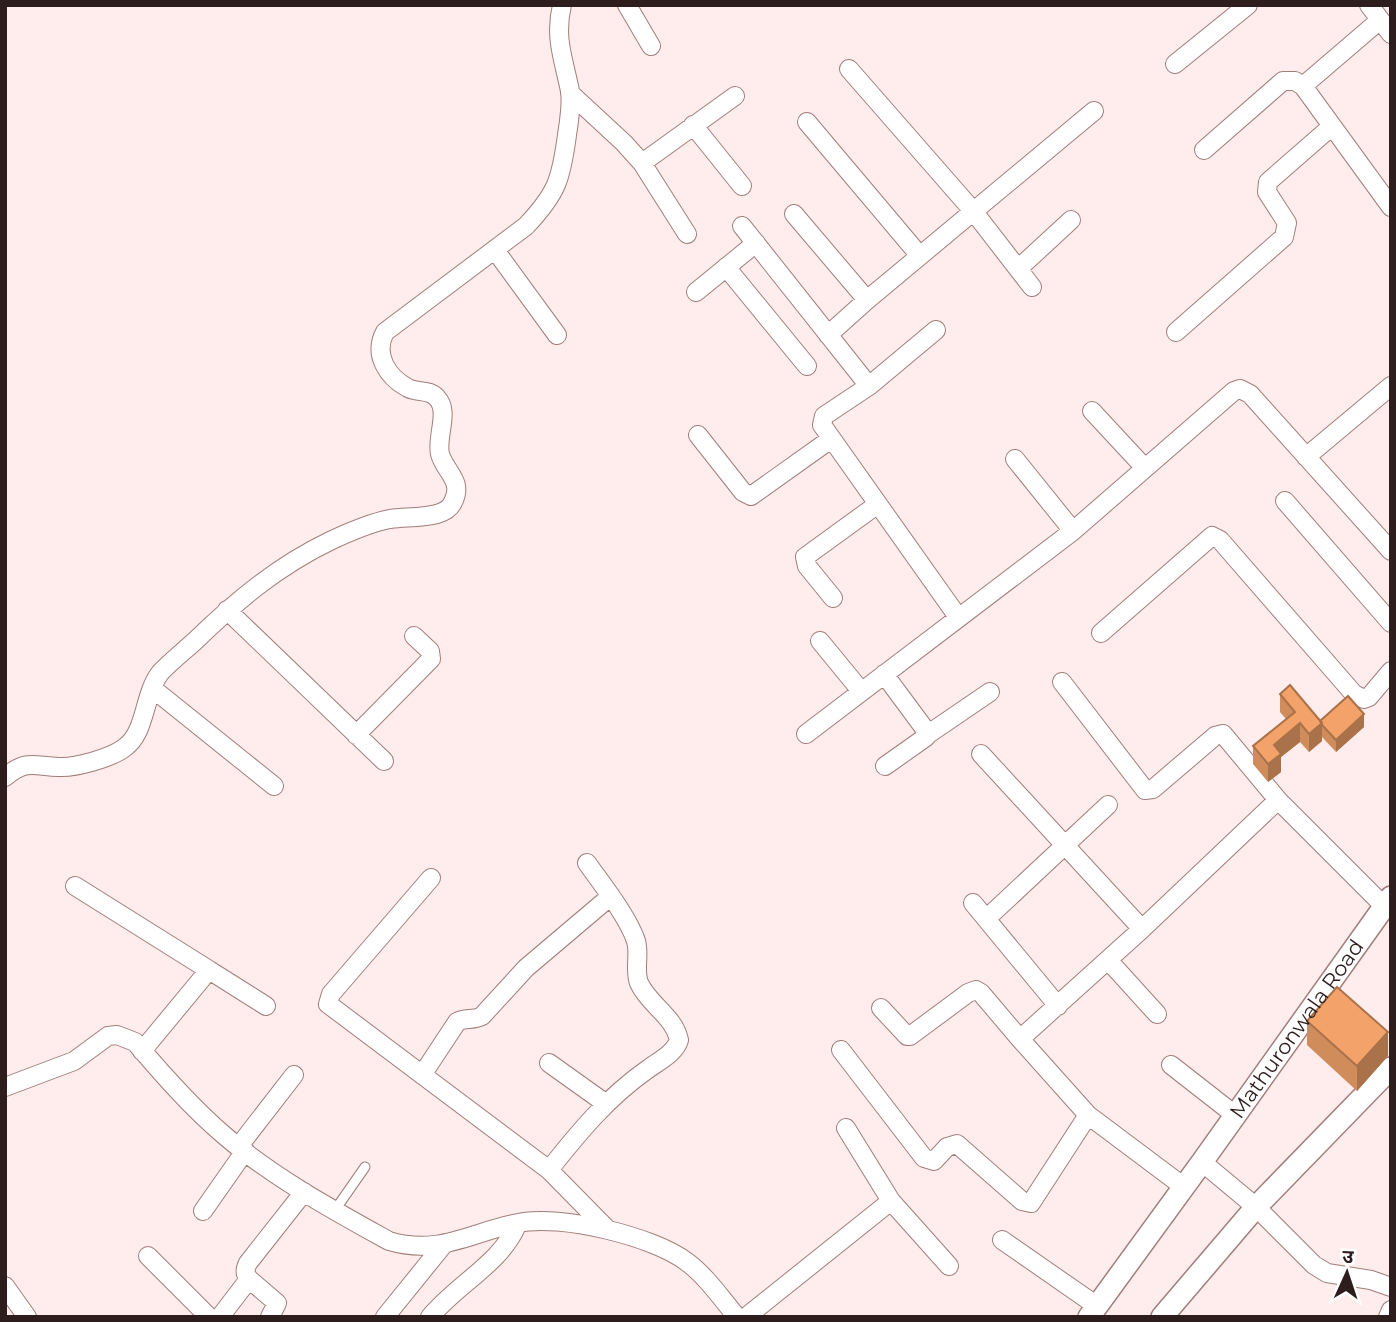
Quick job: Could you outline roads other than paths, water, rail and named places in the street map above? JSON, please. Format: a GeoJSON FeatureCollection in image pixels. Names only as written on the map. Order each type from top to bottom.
{"type":"FeatureCollection","features":[{"type":"Feature","properties":{"kind":"street"},"geometry":{"type":"LineString","coordinates":[[5,777],[17,767],[33,763],[61,768],[75,766],[123,750],[132,742],[160,673],[227,610],[271,574],[354,529],[388,520],[437,514],[448,509],[453,502],[457,486],[440,454],[442,406],[438,398],[431,393],[409,389],[396,380],[385,367],[379,353],[379,343],[385,332],[526,226],[545,206],[560,178],[570,116],[570,93],[559,44],[562,5]]}},
{"type":"Feature","properties":{"kind":"street"},"geometry":{"type":"LineString","coordinates":[[627,5],[650,46]]}},
{"type":"Feature","properties":{"kind":"street"},"geometry":{"type":"LineString","coordinates":[[1175,64],[1248,5]]}},
{"type":"Feature","properties":{"kind":"street"},"geometry":{"type":"LineString","coordinates":[[1303,86],[1380,20]]}},
{"type":"Feature","properties":{"kind":"street"},"geometry":{"type":"LineString","coordinates":[[849,69],[974,212],[1032,287]]}},
{"type":"Feature","properties":{"kind":"street"},"geometry":{"type":"LineString","coordinates":[[1204,150],[1283,81],[1296,81],[1303,86],[1391,207]]}},
{"type":"Feature","properties":{"kind":"street"},"geometry":{"type":"LineString","coordinates":[[570,93],[642,163],[688,234]]}},
{"type":"Feature","properties":{"kind":"street"},"geometry":{"type":"LineString","coordinates":[[642,163],[736,96]]}},
{"type":"Feature","properties":{"kind":"street"},"geometry":{"type":"LineString","coordinates":[[828,335],[1094,111]]}},
{"type":"Feature","properties":{"kind":"street"},"geometry":{"type":"LineString","coordinates":[[807,122],[920,256]]}},
{"type":"Feature","properties":{"kind":"street"},"geometry":{"type":"LineString","coordinates":[[693,125],[742,186]]}},
{"type":"Feature","properties":{"kind":"street"},"geometry":{"type":"LineString","coordinates":[[1176,332],[1284,237],[1287,223],[1266,192],[1268,182],[1331,127]]}},
{"type":"Feature","properties":{"kind":"street"},"geometry":{"type":"LineString","coordinates":[[794,214],[867,300]]}},
{"type":"Feature","properties":{"kind":"street"},"geometry":{"type":"LineString","coordinates":[[1018,269],[1071,220]]}},
{"type":"Feature","properties":{"kind":"street"},"geometry":{"type":"LineString","coordinates":[[742,226],[869,386]]}},
{"type":"Feature","properties":{"kind":"street"},"geometry":{"type":"LineString","coordinates":[[696,292],[756,243]]}},
{"type":"Feature","properties":{"kind":"street"},"geometry":{"type":"LineString","coordinates":[[495,250],[557,335]]}},
{"type":"Feature","properties":{"kind":"street"},"geometry":{"type":"LineString","coordinates":[[726,267],[807,366]]}},
{"type":"Feature","properties":{"kind":"street"},"geometry":{"type":"LineString","coordinates":[[936,330],[869,386],[824,416],[822,425],[958,617]]}},
{"type":"Feature","properties":{"kind":"street"},"geometry":{"type":"LineString","coordinates":[[1306,457],[1391,386]]}},
{"type":"Feature","properties":{"kind":"street"},"geometry":{"type":"LineString","coordinates":[[806,734],[1073,531],[1144,467],[1234,391],[1240,389],[1250,394],[1391,551]]}},
{"type":"Feature","properties":{"kind":"street"},"geometry":{"type":"LineString","coordinates":[[1092,411],[1144,467]]}},
{"type":"Feature","properties":{"kind":"street"},"geometry":{"type":"LineString","coordinates":[[698,435],[743,492],[751,496],[831,439]]}},
{"type":"Feature","properties":{"kind":"street"},"geometry":{"type":"LineString","coordinates":[[1015,459],[1073,531]]}},
{"type":"Feature","properties":{"kind":"street"},"geometry":{"type":"LineString","coordinates":[[1285,501],[1391,623]]}},
{"type":"Feature","properties":{"kind":"street"},"geometry":{"type":"LineString","coordinates":[[832,598],[807,566],[805,557],[878,504]]}},
{"type":"Feature","properties":{"kind":"street"},"geometry":{"type":"LineString","coordinates":[[1101,634],[1212,536],[1220,540],[1354,694],[1364,699],[1368,697],[1391,671]]}},
{"type":"Feature","properties":{"kind":"street"},"geometry":{"type":"LineString","coordinates":[[227,610],[384,761]]}},
{"type":"Feature","properties":{"kind":"street"},"geometry":{"type":"LineString","coordinates":[[356,735],[431,659],[430,651],[414,636]]}},
{"type":"Feature","properties":{"kind":"street"},"geometry":{"type":"LineString","coordinates":[[820,641],[862,691]]}},
{"type":"Feature","properties":{"kind":"street"},"geometry":{"type":"LineString","coordinates":[[884,674],[927,730],[927,735]]}},
{"type":"Feature","properties":{"kind":"street"},"geometry":{"type":"LineString","coordinates":[[1062,682],[1145,790],[1153,789],[1219,734],[1227,737],[1278,800],[1388,902]]}},
{"type":"Feature","properties":{"kind":"street"},"geometry":{"type":"LineString","coordinates":[[152,688],[274,786]]}},
{"type":"Feature","properties":{"kind":"street"},"geometry":{"type":"LineString","coordinates":[[885,766],[990,692]]}},
{"type":"Feature","properties":{"kind":"street"},"geometry":{"type":"LineString","coordinates":[[981,754],[1142,929]]}},
{"type":"Feature","properties":{"kind":"street"},"geometry":{"type":"LineString","coordinates":[[1020,1039],[1142,929],[1278,800]]}},
{"type":"Feature","properties":{"kind":"street"},"geometry":{"type":"LineString","coordinates":[[986,919],[1108,806]]}},
{"type":"Feature","properties":{"kind":"street"},"geometry":{"type":"LineString","coordinates":[[549,1170],[605,1103],[626,1084],[671,1052],[680,1040],[674,1025],[638,981],[635,939],[611,897],[587,863]]}},
{"type":"Feature","properties":{"kind":"street"},"geometry":{"type":"LineString","coordinates":[[431,878],[328,998],[331,1007],[549,1170],[608,1230]]}},
{"type":"Feature","properties":{"kind":"street"},"geometry":{"type":"LineString","coordinates":[[75,886],[266,1006]]}},
{"type":"Feature","properties":{"kind":"street"},"geometry":{"type":"LineString","coordinates":[[422,1075],[457,1022],[482,1016],[526,968],[611,897]]}},
{"type":"Feature","properties":{"kind":"street","name":"Mathuronwala Road"},"geometry":{"type":"LineString","coordinates":[[1093,1311],[1388,902]]}},
{"type":"Feature","properties":{"kind":"street"},"geometry":{"type":"LineString","coordinates":[[973,903],[1058,1006]]}},
{"type":"Feature","properties":{"kind":"street"},"geometry":{"type":"LineString","coordinates":[[1108,960],[1157,1014]]}},
{"type":"Feature","properties":{"kind":"street"},"geometry":{"type":"LineString","coordinates":[[142,1051],[209,970]]}},
{"type":"Feature","properties":{"kind":"street"},"geometry":{"type":"LineString","coordinates":[[881,1008],[909,1036],[976,990],[1088,1115],[1184,1187]]}},
{"type":"Feature","properties":{"kind":"street"},"geometry":{"type":"LineString","coordinates":[[5,1087],[74,1061],[108,1037],[127,1037],[226,1137],[304,1192],[389,1241],[407,1247],[444,1244],[517,1223],[535,1221],[608,1230],[645,1241],[687,1262],[737,1317]]}},
{"type":"Feature","properties":{"kind":"street"},"geometry":{"type":"LineString","coordinates":[[841,1050],[924,1158],[934,1161],[947,1147],[957,1144],[1027,1204],[1034,1199],[1088,1115]]}},
{"type":"Feature","properties":{"kind":"street"},"geometry":{"type":"LineString","coordinates":[[549,1063],[605,1103]]}},
{"type":"Feature","properties":{"kind":"street"},"geometry":{"type":"LineString","coordinates":[[1171,1065],[1235,1115]]}},
{"type":"Feature","properties":{"kind":"street"},"geometry":{"type":"LineString","coordinates":[[1162,1317],[1256,1208],[1391,1068]]}},
{"type":"Feature","properties":{"kind":"street"},"geometry":{"type":"LineString","coordinates":[[203,1211],[293,1075]]}},
{"type":"Feature","properties":{"kind":"street"},"geometry":{"type":"LineString","coordinates":[[846,1128],[891,1201],[949,1266]]}},
{"type":"Feature","properties":{"kind":"street"},"geometry":{"type":"LineString","coordinates":[[1202,1162],[1256,1208],[1314,1265],[1327,1273],[1371,1280],[1391,1287]]}},
{"type":"Feature","properties":{"kind":"street"},"geometry":{"type":"LineString","coordinates":[[270,1317],[277,1303],[245,1274],[248,1263],[304,1192]]}},
{"type":"Feature","properties":{"kind":"street"},"geometry":{"type":"LineString","coordinates":[[746,1317],[891,1201]]}},
{"type":"Feature","properties":{"kind":"street"},"geometry":{"type":"LineString","coordinates":[[430,1317],[445,1300],[506,1246],[517,1223]]}},
{"type":"Feature","properties":{"kind":"street"},"geometry":{"type":"LineString","coordinates":[[1002,1240],[1093,1311]]}},
{"type":"Feature","properties":{"kind":"street"},"geometry":{"type":"LineString","coordinates":[[385,1317],[444,1244]]}},
{"type":"Feature","properties":{"kind":"street"},"geometry":{"type":"LineString","coordinates":[[148,1256],[209,1317]]}},
{"type":"Feature","properties":{"kind":"street"},"geometry":{"type":"LineString","coordinates":[[220,1317],[249,1279]]}},
{"type":"Feature","properties":{"kind":"street"},"geometry":{"type":"LineString","coordinates":[[5,1286],[27,1317]]}},
{"type":"Feature","properties":{"kind":"street"},"geometry":{"type":"LineString","coordinates":[[1388,1317],[1391,1310]]}},
{"type":"Feature","properties":{"kind":"lane"},"geometry":{"type":"LineString","coordinates":[[335,1210],[365,1167]]}}]}
